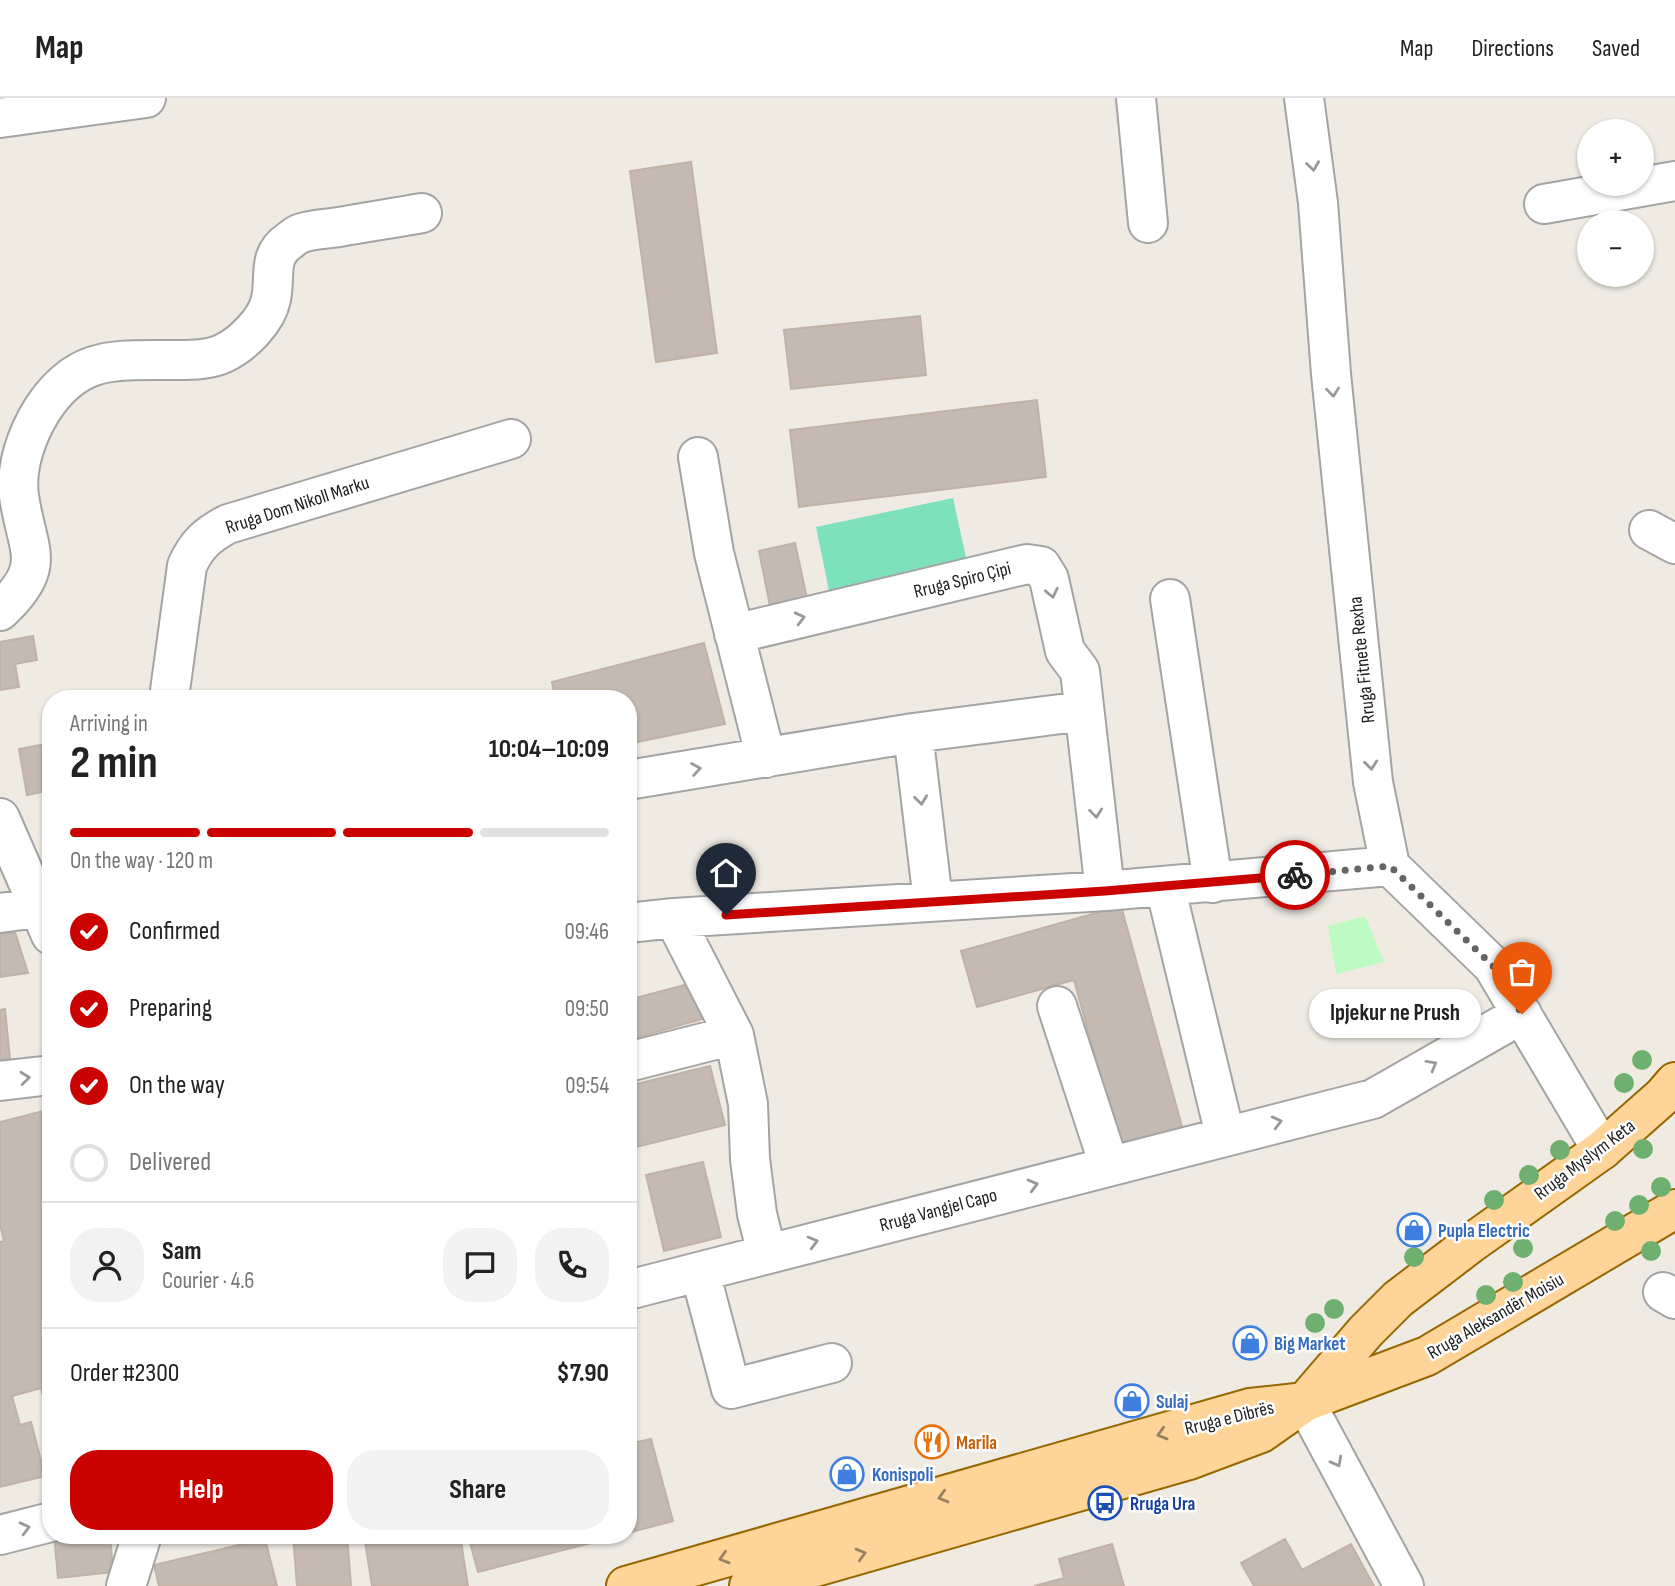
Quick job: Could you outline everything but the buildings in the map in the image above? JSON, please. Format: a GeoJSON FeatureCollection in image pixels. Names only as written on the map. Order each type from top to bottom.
{"type":"FeatureCollection","features":[{"type":"Feature","properties":{"kind":"main road","name":"Rruga Myslym Keta"},"geometry":{"type":"LineString","coordinates":[[1306,1402],[1366,1331],[1398,1299],[1602,1150],[1675,1082]]}},
{"type":"Feature","properties":{"kind":"main road","name":"Rruga Aleksandër Moisiu"},"geometry":{"type":"LineString","coordinates":[[1306,1402],[1427,1356],[1675,1209]]}},
{"type":"Feature","properties":{"kind":"main road","name":"Rruga e Dibrës"},"geometry":{"type":"LineString","coordinates":[[749,1586],[808,1578],[1189,1461],[1261,1433],[1306,1402]]}},
{"type":"Feature","properties":{"kind":"main road","name":"Rruga e Dibrës"},"geometry":{"type":"LineString","coordinates":[[626,1586],[1251,1408],[1306,1402]]}},
{"type":"Feature","properties":{"kind":"street"},"geometry":{"type":"LineString","coordinates":[[1136,98],[1147,223]]}},
{"type":"Feature","properties":{"kind":"street","name":"Rruga Fitnete Rexha"},"geometry":{"type":"LineString","coordinates":[[1304,98],[1318,203],[1331,374],[1373,782],[1390,866]]}},
{"type":"Feature","properties":{"kind":"street"},"geometry":{"type":"LineString","coordinates":[[0,118],[128,99]]}},
{"type":"Feature","properties":{"kind":"street"},"geometry":{"type":"LineString","coordinates":[[1544,204],[1675,181]]}},
{"type":"Feature","properties":{"kind":"street"},"geometry":{"type":"LineString","coordinates":[[0,611],[27,581],[32,561],[18,494],[19,466],[28,437],[42,411],[58,390],[80,370],[106,361],[196,360],[223,354],[248,335],[264,316],[271,300],[273,260],[292,239],[301,233],[422,213]]}},
{"type":"Feature","properties":{"kind":"street","name":"Rruga Dom Nikoll Marku"},"geometry":{"type":"LineString","coordinates":[[170,690],[187,566],[194,548],[208,534],[228,524],[511,439]]}},
{"type":"Feature","properties":{"kind":"street"},"geometry":{"type":"LineString","coordinates":[[698,457],[714,553],[765,758]]}},
{"type":"Feature","properties":{"kind":"street","name":"Rruga Spiro Çipi"},"geometry":{"type":"LineString","coordinates":[[731,624],[1027,564],[1041,566],[1049,579],[1065,652],[1080,671],[1105,891]]}},
{"type":"Feature","properties":{"kind":"street"},"geometry":{"type":"LineString","coordinates":[[1170,600],[1213,883]]}},
{"type":"Feature","properties":{"kind":"street"},"geometry":{"type":"LineString","coordinates":[[637,779],[913,733],[1084,711]]}},
{"type":"Feature","properties":{"kind":"street"},"geometry":{"type":"LineString","coordinates":[[913,733],[933,901]]}},
{"type":"Feature","properties":{"kind":"street"},"geometry":{"type":"LineString","coordinates":[[0,818],[36,869],[42,904]]}},
{"type":"Feature","properties":{"kind":"street"},"geometry":{"type":"LineString","coordinates":[[637,922],[1213,883],[1390,866],[1493,966],[1602,1150]]}},
{"type":"Feature","properties":{"kind":"street"},"geometry":{"type":"LineString","coordinates":[[1165,886],[1225,1135]]}},
{"type":"Feature","properties":{"kind":"street"},"geometry":{"type":"LineString","coordinates":[[0,913],[42,921]]}},
{"type":"Feature","properties":{"kind":"street"},"geometry":{"type":"LineString","coordinates":[[674,918],[734,1035],[748,1104],[750,1159],[757,1214],[767,1254]]}},
{"type":"Feature","properties":{"kind":"street"},"geometry":{"type":"LineString","coordinates":[[1058,1006],[1109,1165]]}},
{"type":"Feature","properties":{"kind":"street","name":"Rruga Vangjel Capo"},"geometry":{"type":"LineString","coordinates":[[637,1288],[1373,1099],[1522,1014]]}},
{"type":"Feature","properties":{"kind":"street"},"geometry":{"type":"LineString","coordinates":[[637,1060],[734,1035]]}},
{"type":"Feature","properties":{"kind":"street"},"geometry":{"type":"LineString","coordinates":[[0,1081],[42,1076]]}},
{"type":"Feature","properties":{"kind":"street"},"geometry":{"type":"LineString","coordinates":[[700,1272],[732,1389],[832,1363]]}},
{"type":"Feature","properties":{"kind":"street"},"geometry":{"type":"LineString","coordinates":[[1306,1402],[1404,1586]]}},
{"type":"Feature","properties":{"kind":"street"},"geometry":{"type":"LineString","coordinates":[[0,1535],[42,1524]]}},
{"type":"Feature","properties":{"kind":"street"},"geometry":{"type":"LineString","coordinates":[[126,1586],[139,1544]]}},
{"type":"Feature","properties":{"kind":"green space"},"geometry":{"type":"Polygon","coordinates":[[[953,498],[967,562],[829,591],[816,527],[953,498]]]}},
{"type":"Feature","properties":{"kind":"green space"},"geometry":{"type":"Polygon","coordinates":[[[1365,916],[1384,962],[1336,974],[1328,926],[1365,916]]]}},
{"type":"Feature","properties":{"kind":"way so far"},"geometry":{"type":"LineString","coordinates":[[1295,875],[1390,866],[1493,966],[1522,1014]]}},
{"type":"Feature","properties":{"kind":"place","name":"Ipjekur ne Prush"},"geometry":{"type":"Point","coordinates":[1522,1014]}},
{"type":"Feature","properties":{"kind":"place","name":"Pupla Electric"},"geometry":{"type":"Point","coordinates":[1414,1230]}},
{"type":"Feature","properties":{"kind":"place","name":"Big Market"},"geometry":{"type":"Point","coordinates":[1250,1343]}},
{"type":"Feature","properties":{"kind":"place","name":"Sulaj"},"geometry":{"type":"Point","coordinates":[1132,1401]}},
{"type":"Feature","properties":{"kind":"place","name":"Marila"},"geometry":{"type":"Point","coordinates":[932,1442]}},
{"type":"Feature","properties":{"kind":"place","name":"Konispoli"},"geometry":{"type":"Point","coordinates":[847,1474]}},
{"type":"Feature","properties":{"kind":"place","name":"Rruga Ura"},"geometry":{"type":"Point","coordinates":[1105,1503]}},
{"type":"Feature","properties":{"kind":"route"},"geometry":{"type":"LineString","coordinates":[[726,915],[1105,891],[1295,875]]}}]}
